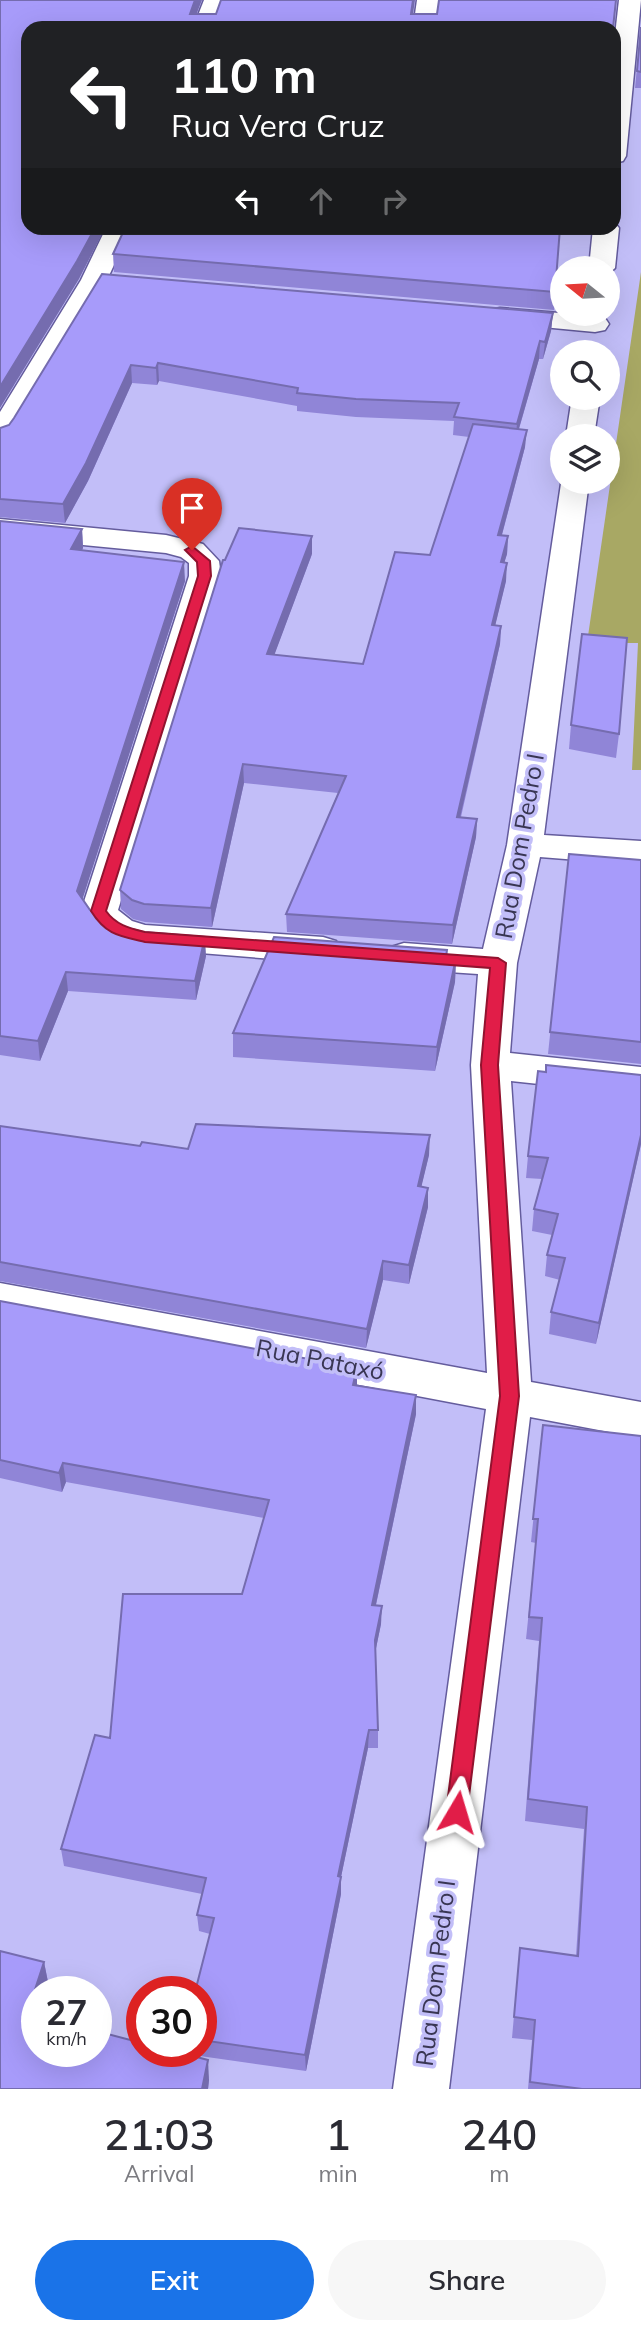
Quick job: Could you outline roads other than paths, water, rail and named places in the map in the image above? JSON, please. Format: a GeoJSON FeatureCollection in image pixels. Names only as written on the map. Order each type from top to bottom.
{"type":"FeatureCollection","features":[{"type":"Feature","properties":{"kind":"street"},"geometry":{"type":"LineString","coordinates":[[207,21],[215,0]]}},
{"type":"Feature","properties":{"kind":"street"},"geometry":{"type":"LineString","coordinates":[[425,21],[428,0]]}},
{"type":"Feature","properties":{"kind":"street"},"geometry":{"type":"LineString","coordinates":[[621,120],[634,52],[630,0]]}},
{"type":"Feature","properties":{"kind":"street"},"geometry":{"type":"LineString","coordinates":[[0,435],[94,281],[115,235]]}},
{"type":"Feature","properties":{"kind":"street"},"geometry":{"type":"LineString","coordinates":[[603,256],[605,235]]}},
{"type":"Feature","properties":{"kind":"street"},"geometry":{"type":"LineString","coordinates":[[94,281],[122,283]]}},
{"type":"Feature","properties":{"kind":"street"},"geometry":{"type":"LineString","coordinates":[[470,313],[550,317]]}},
{"type":"Feature","properties":{"kind":"street","name":"Rua Dom Pedro I"},"geometry":{"type":"LineString","coordinates":[[421,2089],[510,1396],[489,1065],[498,963],[525,845],[572,494]]}},
{"type":"Feature","properties":{"kind":"street"},"geometry":{"type":"LineString","coordinates":[[0,528],[166,544],[192,550],[204,561],[205,576],[99,911],[107,923],[122,932],[145,937],[498,963]]}},
{"type":"Feature","properties":{"kind":"street"},"geometry":{"type":"LineString","coordinates":[[525,845],[641,853]]}},
{"type":"Feature","properties":{"kind":"street"},"geometry":{"type":"LineString","coordinates":[[489,1065],[641,1081]]}},
{"type":"Feature","properties":{"kind":"street","name":"Rua Pataxó"},"geometry":{"type":"LineString","coordinates":[[0,1300],[641,1420]]}}]}
